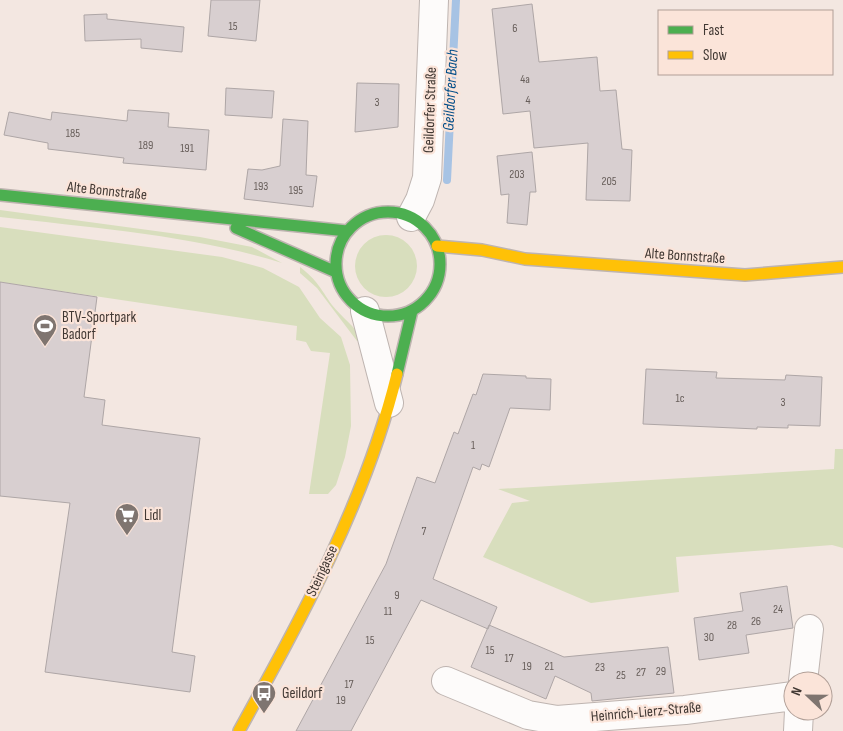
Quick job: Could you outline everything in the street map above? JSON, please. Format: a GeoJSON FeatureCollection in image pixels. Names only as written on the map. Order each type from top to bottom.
{"type":"FeatureCollection","features":[{"type":"Feature","properties":{"kind":"main road","name":"Alte Bonnstraße"},"geometry":{"type":"LineString","coordinates":[[0,195],[211,218],[347,230]]}},
{"type":"Feature","properties":{"kind":"main road"},"geometry":{"type":"LineString","coordinates":[[376,212],[394,212],[411,217],[427,229],[437,246],[440,263],[438,280],[428,298],[412,310],[396,316],[380,315],[365,311],[351,301],[341,288],[336,272],[337,250],[347,230],[360,219],[376,212]]}},
{"type":"Feature","properties":{"kind":"main road","name":"Alte Bonnstraße"},"geometry":{"type":"LineString","coordinates":[[211,218],[336,272]]}},
{"type":"Feature","properties":{"kind":"main road","name":"Alte Bonnstraße"},"geometry":{"type":"LineString","coordinates":[[437,246],[482,250],[525,258],[745,275],[843,267]]}},
{"type":"Feature","properties":{"kind":"main road","name":"Alte Bonnstraße"},"geometry":{"type":"LineString","coordinates":[[481,263],[525,258]]}},
{"type":"Feature","properties":{"kind":"main road"},"geometry":{"type":"LineString","coordinates":[[438,280],[453,272]]}},
{"type":"Feature","properties":{"kind":"main road","name":"Steingasse"},"geometry":{"type":"LineString","coordinates":[[239,731],[297,624],[344,524],[389,403],[412,310]]}},
{"type":"Feature","properties":{"kind":"street","name":"Geildorfer Straße"},"geometry":{"type":"LineString","coordinates":[[411,217],[420,200],[427,178],[434,0]]}},
{"type":"Feature","properties":{"kind":"street"},"geometry":{"type":"LineString","coordinates":[[365,311],[389,403]]}},
{"type":"Feature","properties":{"kind":"street"},"geometry":{"type":"LineString","coordinates":[[804,671],[809,629]]}},
{"type":"Feature","properties":{"kind":"street","name":"Heinrich-Lierz-Straße"},"geometry":{"type":"LineString","coordinates":[[446,681],[528,715],[557,720],[686,721],[783,698]]}},
{"type":"Feature","properties":{"kind":"green space"},"geometry":{"type":"Polygon","coordinates":[[[0,210],[200,237],[252,247],[282,263],[248,253],[178,239],[0,217],[0,210]]]}},
{"type":"Feature","properties":{"kind":"green space"},"geometry":{"type":"Polygon","coordinates":[[[0,227],[222,257],[263,268],[299,287],[320,318],[341,337],[350,365],[351,426],[345,457],[336,485],[328,494],[309,494],[330,353],[311,351],[306,342],[296,340],[297,326],[0,282],[0,227]]]}},
{"type":"Feature","properties":{"kind":"green space"},"geometry":{"type":"Polygon","coordinates":[[[386,235],[398,238],[408,244],[414,254],[417,266],[414,278],[408,288],[398,294],[386,297],[374,294],[364,288],[358,278],[355,266],[358,254],[364,244],[374,238],[386,235]]]}},
{"type":"Feature","properties":{"kind":"green space"},"geometry":{"type":"Polygon","coordinates":[[[300,267],[315,281],[332,305],[356,330],[362,341],[357,341],[317,288],[300,273],[300,267]]]}},
{"type":"Feature","properties":{"kind":"green space"},"geometry":{"type":"Polygon","coordinates":[[[835,449],[843,449],[843,548],[832,545],[676,557],[679,592],[591,603],[483,557],[512,503],[530,501],[498,489],[834,469],[835,449]]]}},
{"type":"Feature","properties":{"kind":"building"},"geometry":{"type":"Polygon","coordinates":[[[211,0],[260,0],[256,41],[208,36],[211,0]]]}},
{"type":"Feature","properties":{"kind":"building"},"geometry":{"type":"Polygon","coordinates":[[[532,4],[539,62],[597,57],[600,91],[616,90],[622,149],[632,150],[630,201],[586,200],[588,143],[534,148],[530,111],[503,114],[492,9],[532,4]]]}},
{"type":"Feature","properties":{"kind":"building"},"geometry":{"type":"Polygon","coordinates":[[[107,14],[107,19],[184,27],[182,52],[141,48],[141,39],[85,41],[84,15],[107,14]]]}},
{"type":"Feature","properties":{"kind":"building"},"geometry":{"type":"Polygon","coordinates":[[[357,83],[399,84],[398,127],[355,132],[357,83]]]}},
{"type":"Feature","properties":{"kind":"building"},"geometry":{"type":"Polygon","coordinates":[[[226,88],[274,91],[272,118],[225,115],[226,88]]]}},
{"type":"Feature","properties":{"kind":"building"},"geometry":{"type":"Polygon","coordinates":[[[128,110],[169,113],[168,127],[209,130],[206,170],[123,163],[124,158],[48,149],[48,143],[4,135],[9,112],[51,120],[52,112],[127,121],[128,110]]]}},
{"type":"Feature","properties":{"kind":"building"},"geometry":{"type":"Polygon","coordinates":[[[283,119],[308,121],[306,175],[317,176],[313,207],[244,199],[248,169],[262,170],[280,166],[283,119]]]}},
{"type":"Feature","properties":{"kind":"building"},"geometry":{"type":"Polygon","coordinates":[[[532,152],[536,192],[530,192],[527,225],[507,223],[509,194],[501,195],[497,156],[532,152]]]}},
{"type":"Feature","properties":{"kind":"building"},"geometry":{"type":"Polygon","coordinates":[[[0,282],[97,297],[84,397],[105,400],[102,425],[200,438],[172,652],[195,656],[190,692],[45,672],[70,503],[0,496],[0,282]]]}},
{"type":"Feature","properties":{"kind":"building"},"geometry":{"type":"Polygon","coordinates":[[[646,369],[717,372],[716,378],[785,380],[786,375],[822,377],[820,426],[788,425],[788,428],[757,427],[757,429],[643,424],[646,369]]]}},
{"type":"Feature","properties":{"kind":"building"},"geometry":{"type":"Polygon","coordinates":[[[483,374],[551,379],[550,410],[510,408],[489,467],[482,464],[480,470],[473,467],[433,579],[497,607],[488,629],[421,600],[351,731],[296,731],[386,564],[417,477],[435,483],[454,432],[458,434],[473,394],[476,395],[483,374]]]}},
{"type":"Feature","properties":{"kind":"building"},"geometry":{"type":"Polygon","coordinates":[[[787,586],[793,628],[746,635],[749,653],[699,660],[694,618],[743,611],[740,593],[787,586]]]}},
{"type":"Feature","properties":{"kind":"building"},"geometry":{"type":"Polygon","coordinates":[[[489,625],[564,657],[668,647],[674,693],[592,701],[591,693],[555,676],[546,699],[471,667],[489,625]]]}},
{"type":"Feature","properties":{"kind":"waterway","name":"Geildorfer Bach"},"geometry":{"type":"LineString","coordinates":[[447,180],[456,0]]}},
{"type":"Feature","properties":{"kind":"traffic: fast"},"geometry":{"type":"LineString","coordinates":[[0,195],[347,231]]}},
{"type":"Feature","properties":{"kind":"traffic: fast"},"geometry":{"type":"LineString","coordinates":[[388,212],[408,216],[425,227],[436,244],[440,264],[436,284],[425,301],[408,312],[388,316],[368,312],[351,301],[340,284],[336,264],[340,244],[351,227],[368,216],[388,212]]}},
{"type":"Feature","properties":{"kind":"traffic: fast"},"geometry":{"type":"LineString","coordinates":[[236,228],[336,272]]}},
{"type":"Feature","properties":{"kind":"traffic: fast"},"geometry":{"type":"LineString","coordinates":[[397,374],[412,311]]}},
{"type":"Feature","properties":{"kind":"traffic: slow"},"geometry":{"type":"LineString","coordinates":[[437,246],[482,250],[525,259],[745,275],[843,267]]}},
{"type":"Feature","properties":{"kind":"traffic: slow"},"geometry":{"type":"LineString","coordinates":[[239,731],[309,601],[350,513],[384,421],[397,374]]}},
{"type":"Feature","properties":{"kind":"place","name":"BTV-Sportpark Badorf"},"geometry":{"type":"Point","coordinates":[45,347]}},
{"type":"Feature","properties":{"kind":"place","name":"Lidl"},"geometry":{"type":"Point","coordinates":[127,536]}},
{"type":"Feature","properties":{"kind":"place","name":"Geildorf"},"geometry":{"type":"Point","coordinates":[264,714]}}]}
